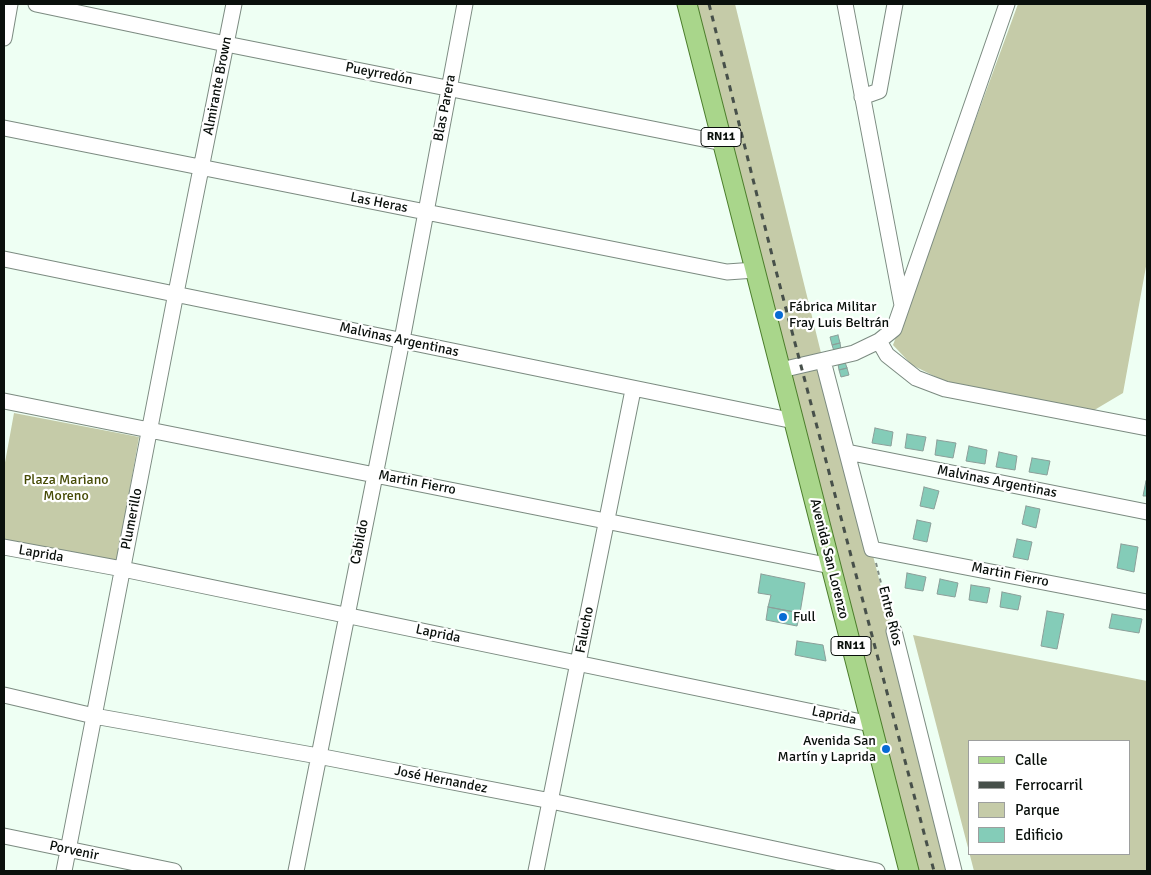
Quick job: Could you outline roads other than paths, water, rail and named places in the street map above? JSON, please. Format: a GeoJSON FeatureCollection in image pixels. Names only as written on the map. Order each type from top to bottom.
{"type":"FeatureCollection","features":[{"type":"Feature","properties":{"kind":"main road","name":"RN11"},"geometry":{"type":"LineString","coordinates":[[687,4],[794,422]]}},
{"type":"Feature","properties":{"kind":"main road","name":"Avenida San Lorenzo"},"geometry":{"type":"LineString","coordinates":[[794,422],[909,871]]}},
{"type":"Feature","properties":{"kind":"street"},"geometry":{"type":"LineString","coordinates":[[4,38],[10,4]]}},
{"type":"Feature","properties":{"kind":"street","name":"Pueyrredón"},"geometry":{"type":"LineString","coordinates":[[36,4],[226,44],[723,143]]}},
{"type":"Feature","properties":{"kind":"street","name":"Almirante Brown"},"geometry":{"type":"LineString","coordinates":[[201,167],[234,4]]}},
{"type":"Feature","properties":{"kind":"street","name":"Blas Parera"},"geometry":{"type":"LineString","coordinates":[[425,212],[465,4]]}},
{"type":"Feature","properties":{"kind":"street"},"geometry":{"type":"LineString","coordinates":[[845,4],[902,306]]}},
{"type":"Feature","properties":{"kind":"street"},"geometry":{"type":"LineString","coordinates":[[862,97],[878,91],[895,4]]}},
{"type":"Feature","properties":{"kind":"street"},"geometry":{"type":"LineString","coordinates":[[781,370],[854,353],[879,341],[894,329],[1007,4]]}},
{"type":"Feature","properties":{"kind":"street","name":"Las Heras"},"geometry":{"type":"LineString","coordinates":[[4,128],[727,272],[755,270]]}},
{"type":"Feature","properties":{"kind":"street","name":"Plumerillo"},"geometry":{"type":"LineString","coordinates":[[64,871],[201,167]]}},
{"type":"Feature","properties":{"kind":"street","name":"Cabildo"},"geometry":{"type":"LineString","coordinates":[[296,871],[402,340],[425,212]]}},
{"type":"Feature","properties":{"kind":"street","name":"Malvinas Argentinas"},"geometry":{"type":"LineString","coordinates":[[4,259],[794,422]]}},
{"type":"Feature","properties":{"kind":"street"},"geometry":{"type":"LineString","coordinates":[[879,341],[887,355],[916,378],[945,389],[1147,428]]}},
{"type":"Feature","properties":{"kind":"street"},"geometry":{"type":"LineString","coordinates":[[823,361],[847,452]]}},
{"type":"Feature","properties":{"kind":"street","name":"Falucho"},"geometry":{"type":"LineString","coordinates":[[536,871],[634,390]]}},
{"type":"Feature","properties":{"kind":"street","name":"Martin Fierro"},"geometry":{"type":"LineString","coordinates":[[4,401],[831,566]]}},
{"type":"Feature","properties":{"kind":"street","name":"Malvinas Argentinas"},"geometry":{"type":"LineString","coordinates":[[847,452],[1147,512]]}},
{"type":"Feature","properties":{"kind":"street","name":"Martin Fierro"},"geometry":{"type":"LineString","coordinates":[[847,452],[872,549],[1147,602]]}},
{"type":"Feature","properties":{"kind":"street","name":"Laprida"},"geometry":{"type":"LineString","coordinates":[[4,547],[123,569],[871,724]]}},
{"type":"Feature","properties":{"kind":"street","name":"Entre Ríos"},"geometry":{"type":"LineString","coordinates":[[894,631],[954,871]]}},
{"type":"Feature","properties":{"kind":"street","name":"José Hernandez"},"geometry":{"type":"LineString","coordinates":[[4,695],[94,716],[318,756],[551,801],[877,871]]}},
{"type":"Feature","properties":{"kind":"street","name":"Porvenir"},"geometry":{"type":"LineString","coordinates":[[4,836],[174,871]]}},
{"type":"Feature","properties":{"kind":"railway"},"geometry":{"type":"LineString","coordinates":[[709,4],[775,267],[934,871]]}},
{"type":"Feature","properties":{"kind":"place","name":"Fábrica Militar Fray Luis Beltrán"},"geometry":{"type":"Point","coordinates":[779,315]}},
{"type":"Feature","properties":{"kind":"place","name":"Full"},"geometry":{"type":"Point","coordinates":[783,617]}},
{"type":"Feature","properties":{"kind":"place","name":"Avenida San Martín y Laprida"},"geometry":{"type":"Point","coordinates":[886,749]}},
{"type":"Feature","properties":{"kind":"park label","name":"Plaza Mariano Moreno"},"geometry":{"type":"Point","coordinates":[66,488]}}]}
